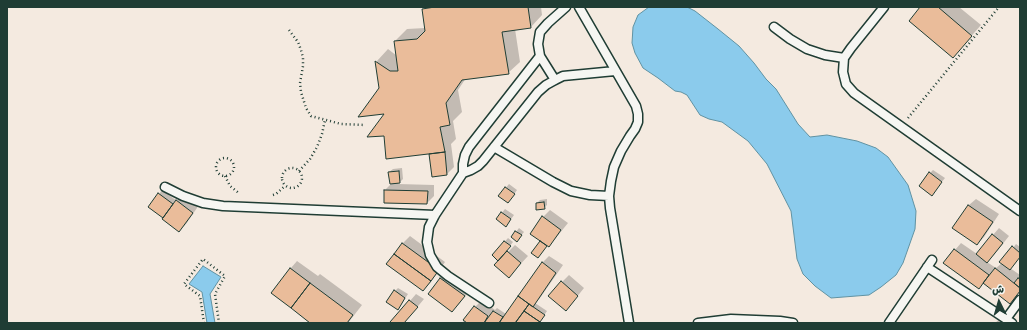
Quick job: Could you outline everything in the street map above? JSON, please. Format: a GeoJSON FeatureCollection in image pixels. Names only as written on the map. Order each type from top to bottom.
{"type":"FeatureCollection","features":[{"type":"Feature","properties":{"kind":"lane"},"geometry":{"type":"LineString","coordinates":[[555,80],[540,56],[538,44],[540,32],[566,7]]}},
{"type":"Feature","properties":{"kind":"lane"},"geometry":{"type":"LineString","coordinates":[[579,7],[636,106],[638,114],[638,122],[635,130],[621,151],[614,167],[610,196],[610,208],[629,323]]}},
{"type":"Feature","properties":{"kind":"lane"},"geometry":{"type":"LineString","coordinates":[[884,7],[844,58],[843,72],[846,84],[854,93],[1020,211]]}},
{"type":"Feature","properties":{"kind":"lane"},"geometry":{"type":"LineString","coordinates":[[774,27],[790,40],[807,49],[825,55],[844,58]]}},
{"type":"Feature","properties":{"kind":"lane"},"geometry":{"type":"LineString","coordinates":[[489,303],[437,267],[430,255],[427,242],[429,227],[435,215],[463,173],[465,155],[469,147],[540,56]]}},
{"type":"Feature","properties":{"kind":"lane"},"geometry":{"type":"LineString","coordinates":[[463,173],[478,166],[483,161],[538,92],[546,85],[563,76],[615,71]]}},
{"type":"Feature","properties":{"kind":"lane"},"geometry":{"type":"LineString","coordinates":[[494,147],[571,191],[590,195],[610,196]]}},
{"type":"Feature","properties":{"kind":"lane"},"geometry":{"type":"LineString","coordinates":[[165,187],[183,196],[203,203],[223,206],[435,215]]}},
{"type":"Feature","properties":{"kind":"lane"},"geometry":{"type":"LineString","coordinates":[[889,323],[932,260]]}},
{"type":"Feature","properties":{"kind":"lane"},"geometry":{"type":"LineString","coordinates":[[927,267],[1009,321],[1020,300]]}},
{"type":"Feature","properties":{"kind":"lane"},"geometry":{"type":"LineString","coordinates":[[698,323],[731,319],[793,323]]}},
{"type":"Feature","properties":{"kind":"path"},"geometry":{"type":"LineString","coordinates":[[901,127],[999,7]]}},
{"type":"Feature","properties":{"kind":"path"},"geometry":{"type":"LineString","coordinates":[[289,30],[298,42],[303,58],[300,83],[301,92],[303,101],[311,116],[342,124],[365,125]]}},
{"type":"Feature","properties":{"kind":"path"},"geometry":{"type":"LineString","coordinates":[[300,171],[310,159],[317,147],[325,120]]}},
{"type":"Feature","properties":{"kind":"path"},"geometry":{"type":"LineString","coordinates":[[225,176],[230,175],[235,168],[234,163],[228,157],[223,157],[216,163],[217,172],[225,176],[230,186],[240,194],[246,196]]}},
{"type":"Feature","properties":{"kind":"path"},"geometry":{"type":"LineString","coordinates":[[292,168],[300,171],[302,179],[298,186],[289,188],[285,186],[282,179],[282,174],[284,171],[292,168]]}},
{"type":"Feature","properties":{"kind":"path"},"geometry":{"type":"LineString","coordinates":[[270,196],[276,194],[285,186]]}},
{"type":"Feature","properties":{"kind":"path"},"geometry":{"type":"LineString","coordinates":[[204,323],[200,296],[184,284],[203,259],[225,276],[215,294],[219,323]]}},
{"type":"Feature","properties":{"kind":"water"},"geometry":{"type":"Polygon","coordinates":[[[649,7],[687,7],[695,11],[718,29],[739,46],[754,63],[776,89],[798,124],[810,137],[827,135],[857,141],[876,148],[888,157],[908,185],[916,211],[915,229],[903,263],[896,275],[869,295],[831,298],[815,286],[803,274],[797,259],[791,211],[767,164],[748,141],[722,122],[700,115],[687,95],[675,91],[643,68],[635,53],[632,43],[633,27],[638,15],[649,7]]]}},
{"type":"Feature","properties":{"kind":"water"},"geometry":{"type":"Polygon","coordinates":[[[203,266],[221,277],[210,294],[215,323],[207,323],[202,292],[189,284],[203,266]]]}},
{"type":"Feature","properties":{"kind":"building"},"geometry":{"type":"Polygon","coordinates":[[[435,7],[528,7],[531,28],[502,32],[509,74],[462,80],[446,103],[450,125],[440,127],[445,152],[386,159],[384,136],[367,137],[384,114],[358,117],[379,88],[375,61],[390,71],[398,71],[394,41],[417,39],[425,31],[422,9],[435,7]]]}},
{"type":"Feature","properties":{"kind":"building"},"geometry":{"type":"Polygon","coordinates":[[[920,7],[938,7],[972,36],[953,58],[909,21],[920,7]]]}},
{"type":"Feature","properties":{"kind":"building"},"geometry":{"type":"Polygon","coordinates":[[[445,152],[447,175],[432,177],[429,154],[445,152]]]}},
{"type":"Feature","properties":{"kind":"building"},"geometry":{"type":"Polygon","coordinates":[[[399,171],[400,183],[390,184],[388,172],[399,171]]]}},
{"type":"Feature","properties":{"kind":"building"},"geometry":{"type":"Polygon","coordinates":[[[929,172],[942,182],[932,196],[919,186],[929,172]]]}},
{"type":"Feature","properties":{"kind":"building"},"geometry":{"type":"Polygon","coordinates":[[[505,187],[515,194],[508,203],[498,196],[505,187]]]}},
{"type":"Feature","properties":{"kind":"building"},"geometry":{"type":"Polygon","coordinates":[[[384,190],[428,191],[427,204],[384,203],[384,190]]]}},
{"type":"Feature","properties":{"kind":"building"},"geometry":{"type":"Polygon","coordinates":[[[158,193],[173,204],[163,218],[148,207],[158,193]]]}},
{"type":"Feature","properties":{"kind":"building"},"geometry":{"type":"Polygon","coordinates":[[[176,200],[193,213],[179,232],[162,219],[176,200]]]}},
{"type":"Feature","properties":{"kind":"building"},"geometry":{"type":"Polygon","coordinates":[[[544,202],[545,209],[536,210],[536,203],[544,202]]]}},
{"type":"Feature","properties":{"kind":"building"},"geometry":{"type":"Polygon","coordinates":[[[968,205],[993,222],[977,245],[952,228],[968,205]]]}},
{"type":"Feature","properties":{"kind":"building"},"geometry":{"type":"Polygon","coordinates":[[[501,212],[511,219],[506,227],[496,219],[501,212]]]}},
{"type":"Feature","properties":{"kind":"building"},"geometry":{"type":"Polygon","coordinates":[[[542,216],[561,230],[549,247],[530,234],[542,216]]]}},
{"type":"Feature","properties":{"kind":"building"},"geometry":{"type":"Polygon","coordinates":[[[515,231],[522,235],[517,242],[511,237],[515,231]]]}},
{"type":"Feature","properties":{"kind":"building"},"geometry":{"type":"Polygon","coordinates":[[[992,234],[1003,243],[987,263],[976,254],[992,234]]]}},
{"type":"Feature","properties":{"kind":"building"},"geometry":{"type":"Polygon","coordinates":[[[504,241],[511,246],[498,261],[492,255],[504,241]]]}},
{"type":"Feature","properties":{"kind":"building"},"geometry":{"type":"Polygon","coordinates":[[[540,241],[547,246],[538,258],[531,253],[540,241]]]}},
{"type":"Feature","properties":{"kind":"building"},"geometry":{"type":"Polygon","coordinates":[[[402,243],[439,270],[431,281],[394,254],[402,243]]]}},
{"type":"Feature","properties":{"kind":"building"},"geometry":{"type":"Polygon","coordinates":[[[1012,246],[1020,253],[1020,257],[1010,270],[999,262],[1012,246]]]}},
{"type":"Feature","properties":{"kind":"building"},"geometry":{"type":"Polygon","coordinates":[[[954,249],[989,275],[979,289],[943,263],[954,249]]]}},
{"type":"Feature","properties":{"kind":"building"},"geometry":{"type":"Polygon","coordinates":[[[507,251],[521,263],[509,278],[494,265],[507,251]]]}},
{"type":"Feature","properties":{"kind":"building"},"geometry":{"type":"Polygon","coordinates":[[[394,254],[431,281],[423,291],[386,264],[394,254]]]}},
{"type":"Feature","properties":{"kind":"building"},"geometry":{"type":"Polygon","coordinates":[[[542,262],[556,273],[533,307],[518,296],[542,262]]]}},
{"type":"Feature","properties":{"kind":"building"},"geometry":{"type":"Polygon","coordinates":[[[290,268],[310,283],[291,308],[271,293],[290,268]]]}},
{"type":"Feature","properties":{"kind":"building"},"geometry":{"type":"Polygon","coordinates":[[[995,268],[1020,288],[1020,291],[1010,304],[983,283],[995,268]]]}},
{"type":"Feature","properties":{"kind":"building"},"geometry":{"type":"Polygon","coordinates":[[[440,278],[465,296],[452,312],[428,294],[440,278]]]}},
{"type":"Feature","properties":{"kind":"building"},"geometry":{"type":"Polygon","coordinates":[[[1018,278],[1020,279],[1020,288],[1014,283],[1018,278]]]}},
{"type":"Feature","properties":{"kind":"building"},"geometry":{"type":"Polygon","coordinates":[[[561,281],[578,296],[566,311],[548,296],[561,281]]]}},
{"type":"Feature","properties":{"kind":"building"},"geometry":{"type":"Polygon","coordinates":[[[310,283],[353,315],[347,323],[310,323],[291,308],[310,283]]]}},
{"type":"Feature","properties":{"kind":"building"},"geometry":{"type":"Polygon","coordinates":[[[394,290],[405,298],[398,310],[386,302],[394,290]]]}},
{"type":"Feature","properties":{"kind":"building"},"geometry":{"type":"Polygon","coordinates":[[[518,296],[529,304],[515,323],[499,323],[518,296]]]}},
{"type":"Feature","properties":{"kind":"building"},"geometry":{"type":"Polygon","coordinates":[[[409,300],[418,307],[404,323],[390,322],[409,300]]]}},
{"type":"Feature","properties":{"kind":"building"},"geometry":{"type":"Polygon","coordinates":[[[529,304],[545,315],[540,322],[524,311],[529,304]]]}},
{"type":"Feature","properties":{"kind":"building"},"geometry":{"type":"Polygon","coordinates":[[[474,306],[488,316],[484,323],[467,323],[463,320],[474,306]]]}},
{"type":"Feature","properties":{"kind":"building"},"geometry":{"type":"Polygon","coordinates":[[[493,311],[503,317],[499,323],[484,323],[493,311]]]}},
{"type":"Feature","properties":{"kind":"building"},"geometry":{"type":"Polygon","coordinates":[[[524,311],[540,322],[516,322],[524,311]]]}}]}
